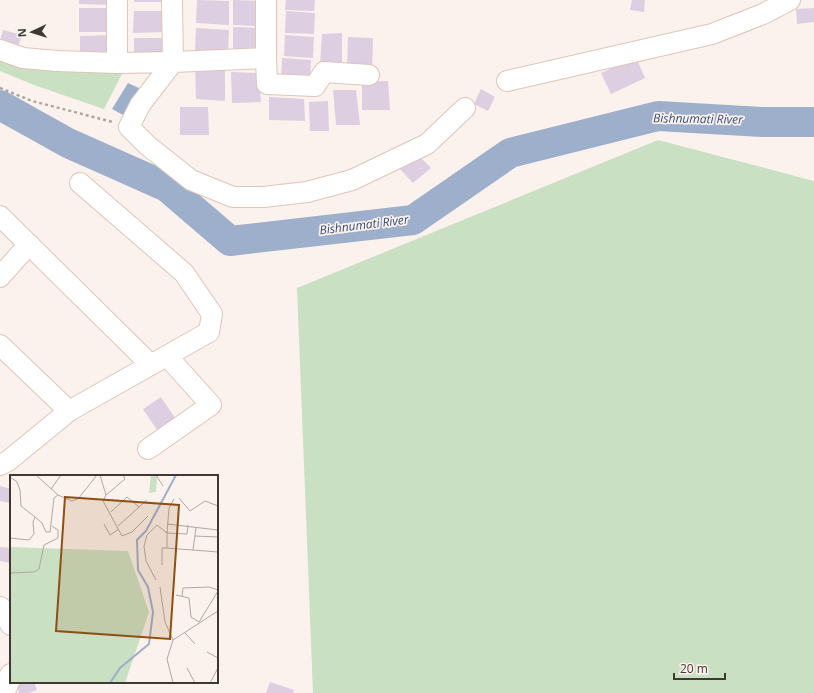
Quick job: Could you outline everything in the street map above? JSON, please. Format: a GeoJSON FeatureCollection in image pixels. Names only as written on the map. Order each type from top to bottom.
{"type":"FeatureCollection","features":[{"type":"Feature","properties":{"kind":"street"},"geometry":{"type":"LineString","coordinates":[[117,0],[117,63]]}},
{"type":"Feature","properties":{"kind":"street"},"geometry":{"type":"LineString","coordinates":[[172,0],[173,62],[140,105],[129,126],[147,145],[192,180],[233,197],[263,198],[307,192],[352,180],[427,144],[465,108]]}},
{"type":"Feature","properties":{"kind":"street"},"geometry":{"type":"LineString","coordinates":[[266,0],[267,84],[315,86],[324,72],[370,75]]}},
{"type":"Feature","properties":{"kind":"street"},"geometry":{"type":"LineString","coordinates":[[507,81],[712,34],[763,14],[790,0]]}},
{"type":"Feature","properties":{"kind":"street"},"geometry":{"type":"LineString","coordinates":[[0,50],[24,58],[117,63],[266,58]]}},
{"type":"Feature","properties":{"kind":"street"},"geometry":{"type":"LineString","coordinates":[[0,465],[8,461],[69,411],[209,332],[212,314],[184,273],[80,182]]}},
{"type":"Feature","properties":{"kind":"street"},"geometry":{"type":"LineString","coordinates":[[0,216],[29,244],[211,405],[148,449]]}},
{"type":"Feature","properties":{"kind":"street"},"geometry":{"type":"LineString","coordinates":[[0,277],[29,244]]}},
{"type":"Feature","properties":{"kind":"street"},"geometry":{"type":"LineString","coordinates":[[0,346],[69,411]]}},
{"type":"Feature","properties":{"kind":"street"},"geometry":{"type":"LineString","coordinates":[[0,608],[7,615],[10,622]]}},
{"type":"Feature","properties":{"kind":"street"},"geometry":{"type":"LineString","coordinates":[[3,693],[10,677]]}},
{"type":"Feature","properties":{"kind":"path"},"geometry":{"type":"LineString","coordinates":[[0,88],[32,101],[129,126]]}},
{"type":"Feature","properties":{"kind":"green space"},"geometry":{"type":"Polygon","coordinates":[[[0,52],[123,72],[104,109],[34,85],[0,71],[0,52]]]}},
{"type":"Feature","properties":{"kind":"green space"},"geometry":{"type":"Polygon","coordinates":[[[658,140],[814,181],[814,693],[313,693],[297,288],[658,140]]]}},
{"type":"Feature","properties":{"kind":"water"},"geometry":{"type":"Polygon","coordinates":[[[128,83],[143,90],[125,116],[112,109],[128,83]]]}},
{"type":"Feature","properties":{"kind":"building"},"geometry":{"type":"Polygon","coordinates":[[[79,0],[112,0],[112,5],[79,4],[79,0]]]}},
{"type":"Feature","properties":{"kind":"building"},"geometry":{"type":"Polygon","coordinates":[[[134,0],[165,0],[165,2],[134,2],[134,0]]]}},
{"type":"Feature","properties":{"kind":"building"},"geometry":{"type":"Polygon","coordinates":[[[197,0],[229,1],[229,25],[196,23],[197,0]]]}},
{"type":"Feature","properties":{"kind":"building"},"geometry":{"type":"Polygon","coordinates":[[[233,0],[260,1],[259,26],[233,25],[233,0]]]}},
{"type":"Feature","properties":{"kind":"building"},"geometry":{"type":"Polygon","coordinates":[[[286,0],[315,0],[314,11],[285,10],[286,0]]]}},
{"type":"Feature","properties":{"kind":"building"},"geometry":{"type":"Polygon","coordinates":[[[632,0],[645,0],[644,12],[630,10],[632,0]]]}},
{"type":"Feature","properties":{"kind":"building"},"geometry":{"type":"Polygon","coordinates":[[[79,8],[110,8],[112,32],[79,32],[79,8]]]}},
{"type":"Feature","properties":{"kind":"building"},"geometry":{"type":"Polygon","coordinates":[[[814,8],[814,22],[797,24],[796,9],[814,8]]]}},
{"type":"Feature","properties":{"kind":"building"},"geometry":{"type":"Polygon","coordinates":[[[134,11],[164,11],[165,32],[133,33],[134,11]]]}},
{"type":"Feature","properties":{"kind":"building"},"geometry":{"type":"Polygon","coordinates":[[[286,11],[315,13],[314,34],[285,33],[286,11]]]}},
{"type":"Feature","properties":{"kind":"building"},"geometry":{"type":"Polygon","coordinates":[[[233,27],[260,28],[259,53],[233,52],[233,27]]]}},
{"type":"Feature","properties":{"kind":"building"},"geometry":{"type":"Polygon","coordinates":[[[196,28],[229,30],[228,53],[195,51],[196,28]]]}},
{"type":"Feature","properties":{"kind":"building"},"geometry":{"type":"Polygon","coordinates":[[[3,30],[22,35],[18,47],[0,41],[3,30]]]}},
{"type":"Feature","properties":{"kind":"building"},"geometry":{"type":"Polygon","coordinates":[[[342,33],[342,64],[320,64],[322,34],[342,33]]]}},
{"type":"Feature","properties":{"kind":"building"},"geometry":{"type":"Polygon","coordinates":[[[111,35],[113,60],[80,60],[80,36],[111,35]]]}},
{"type":"Feature","properties":{"kind":"building"},"geometry":{"type":"Polygon","coordinates":[[[285,35],[314,37],[313,58],[284,56],[285,35]]]}},
{"type":"Feature","properties":{"kind":"building"},"geometry":{"type":"Polygon","coordinates":[[[348,37],[373,38],[372,71],[347,69],[348,37]]]}},
{"type":"Feature","properties":{"kind":"building"},"geometry":{"type":"Polygon","coordinates":[[[134,38],[164,38],[165,59],[134,60],[134,38]]]}},
{"type":"Feature","properties":{"kind":"building"},"geometry":{"type":"Polygon","coordinates":[[[636,57],[645,78],[611,94],[601,73],[636,57]]]}},
{"type":"Feature","properties":{"kind":"building"},"geometry":{"type":"Polygon","coordinates":[[[282,58],[311,60],[310,81],[281,80],[282,58]]]}},
{"type":"Feature","properties":{"kind":"building"},"geometry":{"type":"Polygon","coordinates":[[[195,67],[225,68],[225,101],[196,99],[195,67]]]}},
{"type":"Feature","properties":{"kind":"building"},"geometry":{"type":"Polygon","coordinates":[[[231,72],[259,73],[261,102],[232,103],[231,72]]]}},
{"type":"Feature","properties":{"kind":"building"},"geometry":{"type":"Polygon","coordinates":[[[388,81],[390,110],[362,110],[362,82],[388,81]]]}},
{"type":"Feature","properties":{"kind":"building"},"geometry":{"type":"Polygon","coordinates":[[[481,89],[495,97],[488,111],[474,104],[481,89]]]}},
{"type":"Feature","properties":{"kind":"building"},"geometry":{"type":"Polygon","coordinates":[[[333,90],[356,90],[360,125],[336,125],[333,90]]]}},
{"type":"Feature","properties":{"kind":"building"},"geometry":{"type":"Polygon","coordinates":[[[269,97],[304,99],[305,121],[269,120],[269,97]]]}},
{"type":"Feature","properties":{"kind":"building"},"geometry":{"type":"Polygon","coordinates":[[[328,101],[329,131],[310,131],[309,102],[328,101]]]}},
{"type":"Feature","properties":{"kind":"building"},"geometry":{"type":"Polygon","coordinates":[[[180,107],[208,107],[209,135],[180,135],[180,107]]]}},
{"type":"Feature","properties":{"kind":"building"},"geometry":{"type":"Polygon","coordinates":[[[416,153],[431,168],[413,183],[398,167],[416,153]]]}},
{"type":"Feature","properties":{"kind":"building"},"geometry":{"type":"Polygon","coordinates":[[[161,397],[177,421],[159,433],[143,409],[161,397]]]}},
{"type":"Feature","properties":{"kind":"building"},"geometry":{"type":"Polygon","coordinates":[[[0,486],[10,489],[10,503],[0,501],[0,486]]]}},
{"type":"Feature","properties":{"kind":"building"},"geometry":{"type":"Polygon","coordinates":[[[0,547],[10,548],[10,563],[0,561],[0,547]]]}},
{"type":"Feature","properties":{"kind":"building"},"geometry":{"type":"Polygon","coordinates":[[[270,682],[294,690],[293,693],[266,693],[270,682]]]}},
{"type":"Feature","properties":{"kind":"building"},"geometry":{"type":"Polygon","coordinates":[[[34,683],[37,690],[29,693],[19,693],[16,684],[34,683]]]}},
{"type":"Feature","properties":{"kind":"waterway","name":"Bishnumati River"},"geometry":{"type":"LineString","coordinates":[[0,105],[68,143],[167,187],[230,241],[413,220],[510,153],[658,116],[762,122],[814,122]]}}]}
